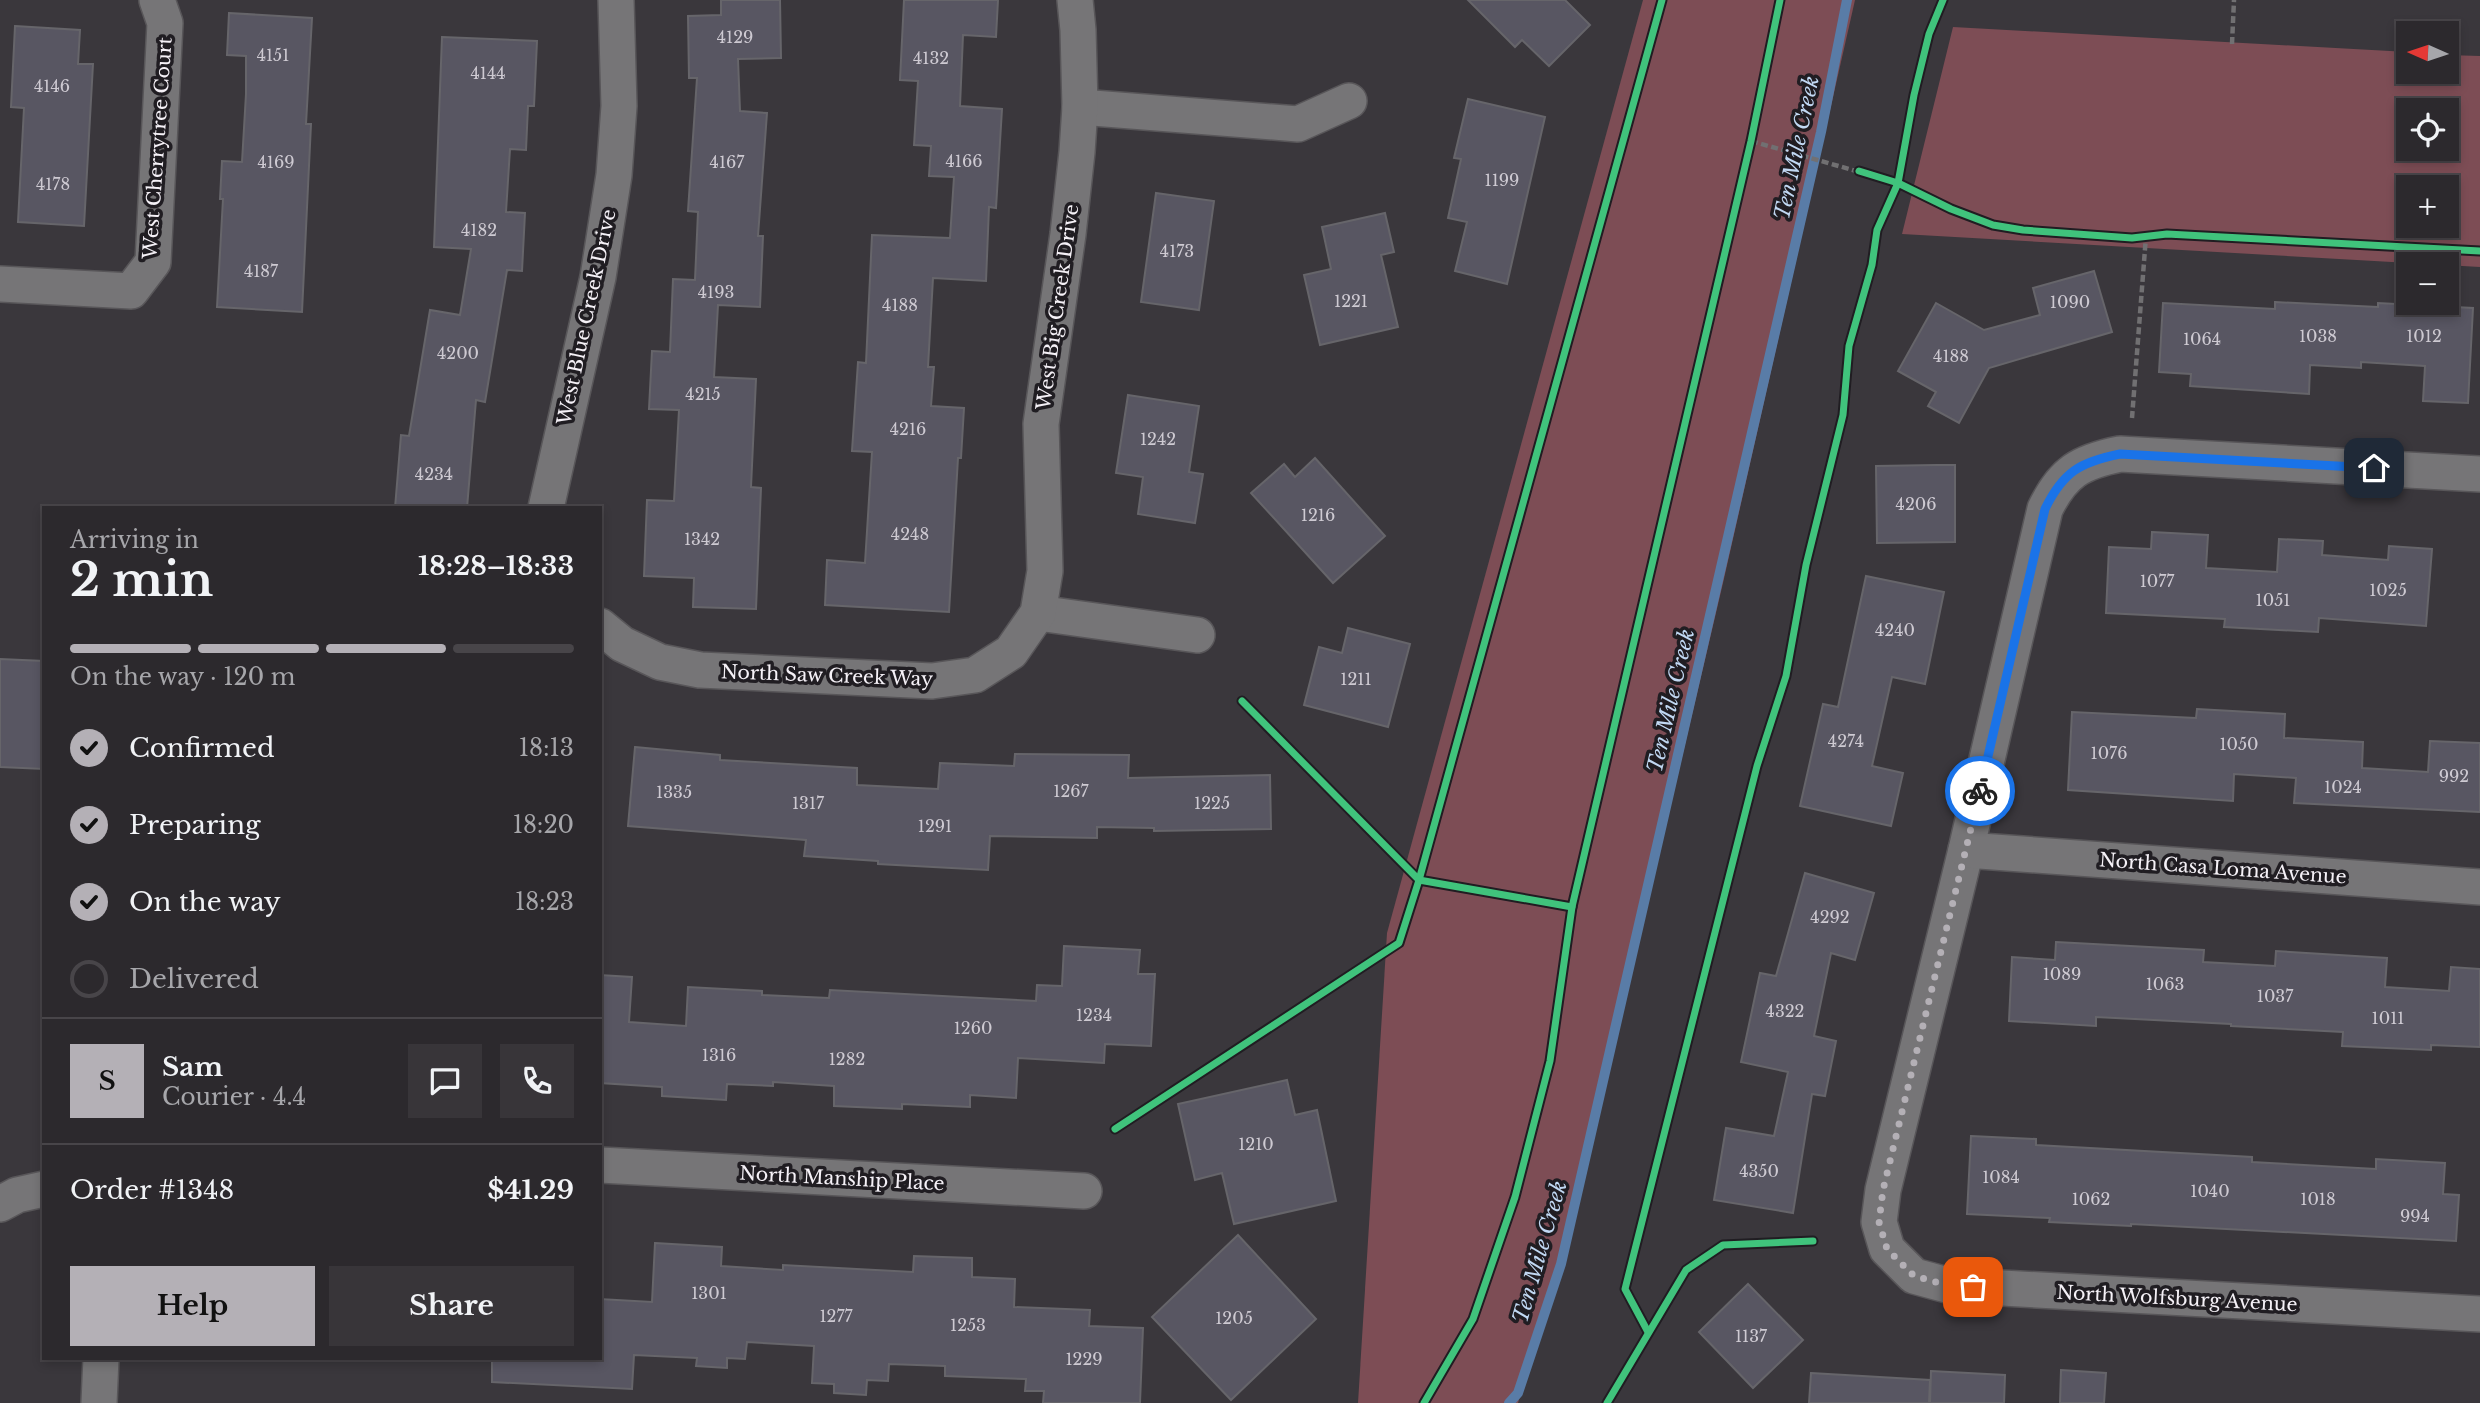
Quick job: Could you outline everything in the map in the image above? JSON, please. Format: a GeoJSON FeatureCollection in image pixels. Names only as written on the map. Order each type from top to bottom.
{"type":"FeatureCollection","features":[{"type":"Feature","properties":{"kind":"street","name":"West Cherrytree Court"},"geometry":{"type":"LineString","coordinates":[[0,284],[131,291],[153,262],[165,23],[157,0]]}},
{"type":"Feature","properties":{"kind":"street","name":"West Blue Creek Drive"},"geometry":{"type":"LineString","coordinates":[[546,506],[598,277],[614,175],[619,106],[617,0]]}},
{"type":"Feature","properties":{"kind":"street","name":"West Big Creek Drive"},"geometry":{"type":"LineString","coordinates":[[1038,613],[1045,571],[1041,424],[1068,234],[1080,107],[1079,30],[1075,0]]}},
{"type":"Feature","properties":{"kind":"street"},"geometry":{"type":"LineString","coordinates":[[1080,107],[1298,124],[1349,100]]}},
{"type":"Feature","properties":{"kind":"street"},"geometry":{"type":"LineString","coordinates":[[1966,850],[2045,509],[2057,485],[2076,468],[2095,459],[2120,454],[2480,474]]}},
{"type":"Feature","properties":{"kind":"street"},"geometry":{"type":"LineString","coordinates":[[1038,613],[1197,635]]}},
{"type":"Feature","properties":{"kind":"street","name":"North Saw Creek Way"},"geometry":{"type":"LineString","coordinates":[[602,628],[622,644],[660,662],[700,670],[932,681],[975,675],[1011,652],[1038,613]]}},
{"type":"Feature","properties":{"kind":"street","name":"North Casa Loma Avenue"},"geometry":{"type":"LineString","coordinates":[[1966,850],[2480,887]]}},
{"type":"Feature","properties":{"kind":"street","name":"North Wolfsburg Avenue"},"geometry":{"type":"LineString","coordinates":[[1966,850],[1883,1190],[1879,1222],[1887,1249],[1914,1276],[1947,1285],[2480,1314]]}},
{"type":"Feature","properties":{"kind":"street","name":"North Manship Place"},"geometry":{"type":"LineString","coordinates":[[602,1165],[1084,1191]]}},
{"type":"Feature","properties":{"kind":"street"},"geometry":{"type":"LineString","coordinates":[[0,1204],[17,1195],[42,1189]]}},
{"type":"Feature","properties":{"kind":"street"},"geometry":{"type":"LineString","coordinates":[[99,1403],[101,1360]]}},
{"type":"Feature","properties":{"kind":"path"},"geometry":{"type":"LineString","coordinates":[[1648,1332],[1625,1289],[1757,766],[1786,676],[1806,565],[1843,415],[1849,346],[1871,265],[1877,230],[1898,183],[1913,95],[1929,34],[1943,0]]}},
{"type":"Feature","properties":{"kind":"path"},"geometry":{"type":"LineString","coordinates":[[2232,44],[2234,0]]}},
{"type":"Feature","properties":{"kind":"path"},"geometry":{"type":"LineString","coordinates":[[1751,141],[1898,183],[1951,209],[1993,225],[2023,230],[2132,238],[2167,234],[2480,251]]}},
{"type":"Feature","properties":{"kind":"path"},"geometry":{"type":"LineString","coordinates":[[2132,418],[2146,236]]}},
{"type":"Feature","properties":{"kind":"shaded area"},"geometry":{"type":"Polygon","coordinates":[[[1643,0],[1855,0],[1723,583],[1588,1157],[1518,1403],[1358,1403],[1387,933],[1643,0]]]}},
{"type":"Feature","properties":{"kind":"shaded area"},"geometry":{"type":"Polygon","coordinates":[[[1953,27],[2396,51],[2396,84],[2459,84],[2459,55],[2480,56],[2480,267],[2459,266],[2459,252],[2396,252],[2396,262],[1902,234],[1953,27]]]}},
{"type":"Feature","properties":{"kind":"building"},"geometry":{"type":"Polygon","coordinates":[[[721,0],[780,0],[781,58],[738,59],[740,111],[767,113],[758,236],[763,236],[760,307],[718,305],[714,377],[756,379],[751,487],[761,488],[756,609],[693,607],[694,578],[644,576],[647,500],[674,501],[679,410],[649,409],[652,351],[670,352],[673,279],[695,280],[698,212],[688,211],[697,78],[689,78],[688,16],[721,15],[721,0]]]}},
{"type":"Feature","properties":{"kind":"building"},"geometry":{"type":"Polygon","coordinates":[[[904,0],[998,0],[996,37],[963,35],[960,106],[1002,109],[996,208],[989,207],[986,281],[933,278],[928,367],[934,367],[931,406],[964,408],[961,458],[958,458],[949,612],[825,605],[827,560],[865,563],[872,452],[852,451],[858,362],[866,363],[872,235],[950,238],[954,177],[929,176],[931,146],[914,145],[918,81],[900,80],[904,0]]]}},
{"type":"Feature","properties":{"kind":"building"},"geometry":{"type":"Polygon","coordinates":[[[1468,0],[1565,0],[1590,25],[1549,66],[1522,40],[1515,47],[1468,0]]]}},
{"type":"Feature","properties":{"kind":"building"},"geometry":{"type":"Polygon","coordinates":[[[229,13],[312,18],[306,124],[311,124],[302,312],[217,307],[223,199],[220,199],[222,161],[242,162],[246,94],[246,56],[227,55],[229,13]]]}},
{"type":"Feature","properties":{"kind":"building"},"geometry":{"type":"Polygon","coordinates":[[[15,26],[80,30],[78,64],[93,64],[84,226],[18,222],[24,108],[11,107],[15,26]]]}},
{"type":"Feature","properties":{"kind":"building"},"geometry":{"type":"Polygon","coordinates":[[[442,37],[537,41],[534,106],[528,106],[526,150],[510,149],[506,212],[525,213],[522,271],[507,270],[485,402],[476,400],[467,506],[395,506],[401,435],[409,436],[430,310],[460,315],[471,249],[434,247],[442,37]]]}},
{"type":"Feature","properties":{"kind":"building"},"geometry":{"type":"Polygon","coordinates":[[[1468,99],[1545,117],[1507,284],[1455,271],[1467,222],[1448,218],[1461,159],[1454,158],[1468,99]]]}},
{"type":"Feature","properties":{"kind":"building"},"geometry":{"type":"Polygon","coordinates":[[[1156,193],[1214,201],[1199,310],[1141,302],[1156,193]]]}},
{"type":"Feature","properties":{"kind":"building"},"geometry":{"type":"Polygon","coordinates":[[[1385,213],[1394,252],[1381,255],[1398,327],[1320,345],[1304,275],[1331,269],[1322,227],[1385,213]]]}},
{"type":"Feature","properties":{"kind":"building"},"geometry":{"type":"Polygon","coordinates":[[[2094,271],[2112,332],[1989,368],[1959,423],[1928,406],[1936,392],[1898,371],[1936,303],[1984,330],[2040,315],[2033,288],[2094,271]]]}},
{"type":"Feature","properties":{"kind":"building"},"geometry":{"type":"Polygon","coordinates":[[[2275,302],[2378,307],[2378,303],[2396,304],[2396,315],[2459,315],[2459,307],[2473,308],[2468,403],[2423,401],[2425,366],[2361,362],[2361,368],[2310,365],[2309,394],[2190,386],[2191,374],[2159,372],[2163,303],[2275,309],[2275,302]]]}},
{"type":"Feature","properties":{"kind":"building"},"geometry":{"type":"Polygon","coordinates":[[[1128,395],[1199,406],[1189,472],[1203,474],[1195,523],[1138,514],[1143,477],[1116,473],[1128,395]]]}},
{"type":"Feature","properties":{"kind":"building"},"geometry":{"type":"Polygon","coordinates":[[[1315,458],[1385,536],[1333,583],[1251,493],[1284,464],[1295,477],[1315,458]]]}},
{"type":"Feature","properties":{"kind":"building"},"geometry":{"type":"Polygon","coordinates":[[[1955,465],[1955,542],[1877,543],[1876,466],[1955,465]]]}},
{"type":"Feature","properties":{"kind":"building"},"geometry":{"type":"Polygon","coordinates":[[[2152,532],[2208,535],[2206,568],[2277,572],[2279,539],[2323,541],[2322,555],[2388,560],[2389,546],[2432,549],[2426,626],[2319,618],[2318,632],[2224,627],[2225,619],[2106,613],[2109,547],[2151,549],[2152,532]]]}},
{"type":"Feature","properties":{"kind":"building"},"geometry":{"type":"Polygon","coordinates":[[[1866,576],[1944,592],[1925,684],[1892,677],[1872,766],[1903,773],[1891,826],[1800,806],[1823,704],[1838,707],[1866,576]]]}},
{"type":"Feature","properties":{"kind":"building"},"geometry":{"type":"Polygon","coordinates":[[[1348,628],[1410,644],[1388,727],[1304,705],[1319,647],[1342,653],[1348,628]]]}},
{"type":"Feature","properties":{"kind":"building"},"geometry":{"type":"Polygon","coordinates":[[[0,659],[42,661],[42,769],[0,767],[0,659]]]}},
{"type":"Feature","properties":{"kind":"building"},"geometry":{"type":"Polygon","coordinates":[[[2197,709],[2285,714],[2284,738],[2363,742],[2362,768],[2428,772],[2430,741],[2480,743],[2480,812],[2294,803],[2296,778],[2234,774],[2233,801],[2068,790],[2072,712],[2196,718],[2197,709]]]}},
{"type":"Feature","properties":{"kind":"building"},"geometry":{"type":"Polygon","coordinates":[[[635,747],[720,755],[720,760],[857,768],[857,785],[938,789],[940,763],[1014,766],[1015,754],[1129,755],[1128,778],[1270,775],[1271,829],[1154,831],[1154,828],[1097,827],[1097,838],[990,836],[988,870],[878,864],[878,861],[804,856],[806,840],[628,826],[635,747]]]}},
{"type":"Feature","properties":{"kind":"building"},"geometry":{"type":"Polygon","coordinates":[[[1805,873],[1874,893],[1855,960],[1831,953],[1814,1036],[1836,1041],[1825,1096],[1812,1094],[1793,1213],[1714,1200],[1726,1128],[1774,1136],[1788,1072],[1741,1062],[1760,973],[1776,976],[1805,873]]]}},
{"type":"Feature","properties":{"kind":"building"},"geometry":{"type":"Polygon","coordinates":[[[2056,942],[2204,950],[2203,962],[2275,966],[2276,951],[2387,958],[2385,987],[2449,991],[2451,967],[2480,969],[2480,1047],[2431,1045],[2431,1050],[2342,1046],[2343,1032],[2231,1024],[2096,1017],[2096,1026],[2009,1021],[2012,957],[2055,960],[2056,942]]]}},
{"type":"Feature","properties":{"kind":"building"},"geometry":{"type":"Polygon","coordinates":[[[1064,946],[1140,950],[1138,974],[1155,974],[1151,1046],[1105,1044],[1104,1063],[1018,1058],[1016,1098],[970,1095],[970,1107],[902,1104],[902,1109],[834,1106],[834,1086],[773,1082],[773,1086],[727,1084],[726,1100],[662,1096],[662,1087],[602,1083],[602,975],[632,977],[629,1022],[686,1026],[688,987],[762,991],[762,995],[829,998],[830,990],[1036,1001],[1037,985],[1062,986],[1064,946]]]}},
{"type":"Feature","properties":{"kind":"building"},"geometry":{"type":"Polygon","coordinates":[[[1287,1080],[1295,1115],[1317,1110],[1336,1201],[1234,1224],[1222,1173],[1195,1180],[1178,1104],[1287,1080]]]}},
{"type":"Feature","properties":{"kind":"building"},"geometry":{"type":"Polygon","coordinates":[[[1971,1136],[2036,1139],[2036,1145],[2252,1157],[2252,1162],[2376,1169],[2376,1159],[2445,1163],[2443,1194],[2459,1195],[2456,1241],[2049,1222],[2050,1218],[1967,1214],[1971,1136]]]}},
{"type":"Feature","properties":{"kind":"building"},"geometry":{"type":"Polygon","coordinates":[[[1238,1235],[1316,1319],[1231,1400],[1152,1317],[1238,1235]]]}},
{"type":"Feature","properties":{"kind":"building"},"geometry":{"type":"Polygon","coordinates":[[[655,1243],[722,1247],[721,1266],[783,1270],[783,1265],[913,1272],[914,1256],[972,1258],[972,1277],[1015,1279],[1014,1307],[1090,1310],[1089,1326],[1143,1328],[1140,1403],[1043,1403],[1044,1391],[1025,1391],[1026,1379],[945,1376],[945,1366],[889,1364],[888,1381],[867,1380],[866,1395],[834,1393],[834,1384],[812,1383],[814,1346],[747,1342],[745,1359],[727,1358],[727,1368],[696,1366],[697,1358],[634,1355],[632,1389],[492,1382],[492,1360],[602,1360],[602,1299],[652,1302],[655,1243]]]}},
{"type":"Feature","properties":{"kind":"building"},"geometry":{"type":"Polygon","coordinates":[[[1748,1284],[1803,1340],[1753,1388],[1699,1332],[1748,1284]]]}},
{"type":"Feature","properties":{"kind":"building"},"geometry":{"type":"Polygon","coordinates":[[[2061,1370],[2106,1373],[2104,1403],[2060,1403],[2061,1370]]]}},
{"type":"Feature","properties":{"kind":"building"},"geometry":{"type":"Polygon","coordinates":[[[1931,1371],[2005,1375],[2004,1403],[1930,1403],[1931,1371]]]}},
{"type":"Feature","properties":{"kind":"building"},"geometry":{"type":"Polygon","coordinates":[[[1811,1373],[1930,1380],[1929,1403],[1809,1403],[1811,1373]]]}},
{"type":"Feature","properties":{"kind":"waterway","name":"Ten Mile Creek"},"geometry":{"type":"LineString","coordinates":[[1509,1403],[1518,1393],[1561,1264],[1821,132],[1847,0]]}},
{"type":"Feature","properties":{"kind":"cycle path"},"geometry":{"type":"LineString","coordinates":[[1115,1129],[1399,943],[1419,880],[1662,0]]}},
{"type":"Feature","properties":{"kind":"cycle path"},"geometry":{"type":"LineString","coordinates":[[1424,1403],[1473,1319],[1515,1197],[1550,1061],[1572,907],[1751,141],[1780,0]]}},
{"type":"Feature","properties":{"kind":"cycle path"},"geometry":{"type":"LineString","coordinates":[[1648,1332],[1625,1289],[1757,766],[1786,676],[1806,565],[1843,415],[1849,346],[1872,265],[1877,230],[1898,183],[1914,95],[1929,34],[1943,0]]}},
{"type":"Feature","properties":{"kind":"cycle path"},"geometry":{"type":"LineString","coordinates":[[1859,171],[1898,183],[1951,209],[1993,225],[2023,230],[2132,238],[2167,234],[2480,251]]}},
{"type":"Feature","properties":{"kind":"cycle path"},"geometry":{"type":"LineString","coordinates":[[1242,701],[1419,880],[1572,907]]}},
{"type":"Feature","properties":{"kind":"cycle path"},"geometry":{"type":"LineString","coordinates":[[1607,1403],[1686,1270],[1723,1245],[1813,1241]]}},
{"type":"Feature","properties":{"kind":"way so far"},"geometry":{"type":"LineString","coordinates":[[1973,1287],[1947,1285],[1914,1276],[1887,1249],[1879,1222],[1883,1190],[1980,791]]}},
{"type":"Feature","properties":{"kind":"route"},"geometry":{"type":"LineString","coordinates":[[1980,791],[2045,509],[2057,485],[2076,468],[2095,459],[2120,454],[2374,468]]}}]}
